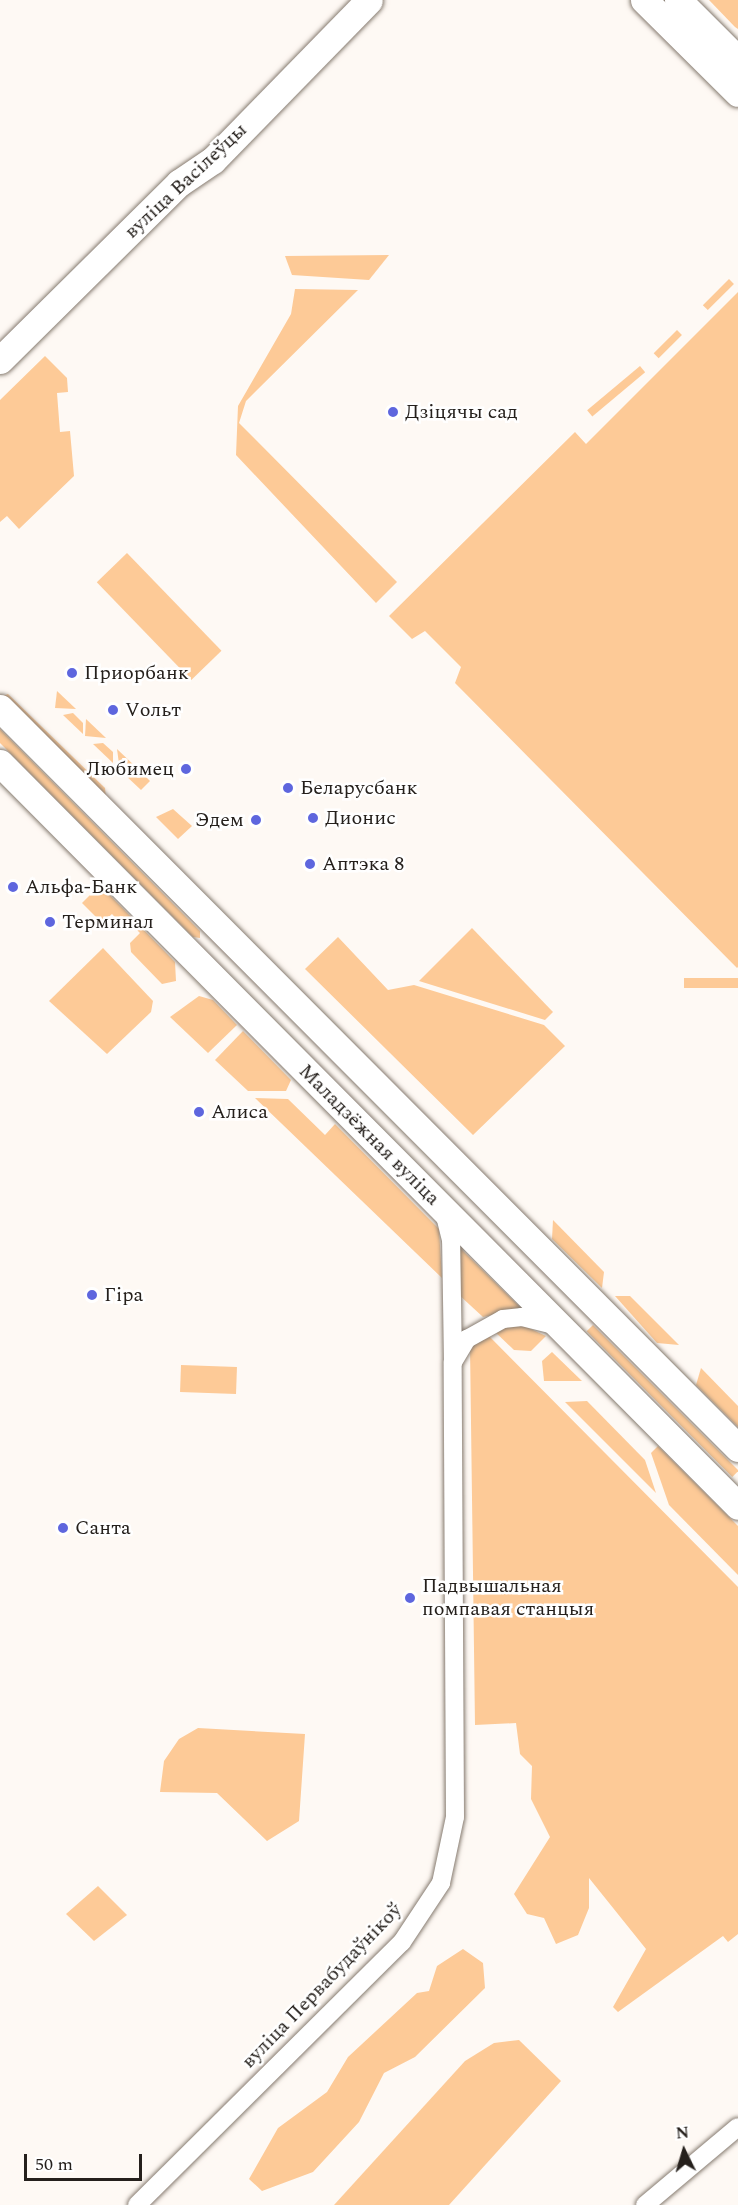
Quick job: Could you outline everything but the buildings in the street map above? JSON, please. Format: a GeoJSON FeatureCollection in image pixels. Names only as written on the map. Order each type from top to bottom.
{"type":"FeatureCollection","features":[{"type":"Feature","properties":{"kind":"main road","name":"вуліца Васілеўцы"},"geometry":{"type":"LineString","coordinates":[[0,360],[179,183],[213,160],[369,0]]}},
{"type":"Feature","properties":{"kind":"main road"},"geometry":{"type":"LineString","coordinates":[[644,0],[738,93]]}},
{"type":"Feature","properties":{"kind":"main road"},"geometry":{"type":"LineString","coordinates":[[678,0],[738,60]]}},
{"type":"Feature","properties":{"kind":"main road","name":"Маладзёжная вуліца"},"geometry":{"type":"LineString","coordinates":[[0,708],[738,1448]]}},
{"type":"Feature","properties":{"kind":"main road","name":"Маладзёжная вуліца"},"geometry":{"type":"LineString","coordinates":[[0,763],[738,1506]]}},
{"type":"Feature","properties":{"kind":"street","name":"вуліца Первабудаўнікоў"},"geometry":{"type":"LineString","coordinates":[[138,2205],[402,1942],[441,1883],[455,1817],[451,1240],[443,1210]]}},
{"type":"Feature","properties":{"kind":"street"},"geometry":{"type":"LineString","coordinates":[[453,1362],[467,1339],[503,1319],[522,1317],[558,1326]]}},
{"type":"Feature","properties":{"kind":"street"},"geometry":{"type":"LineString","coordinates":[[645,2205],[738,2127]]}},
{"type":"Feature","properties":{"kind":"shaded area"},"geometry":{"type":"Polygon","coordinates":[[[709,0],[738,0],[738,29],[735,27],[709,0]]]}},
{"type":"Feature","properties":{"kind":"shaded area"},"geometry":{"type":"Polygon","coordinates":[[[389,255],[369,280],[292,275],[285,256],[389,255]]]}},
{"type":"Feature","properties":{"kind":"shaded area"},"geometry":{"type":"Polygon","coordinates":[[[729,279],[734,284],[708,310],[703,305],[729,279]]]}},
{"type":"Feature","properties":{"kind":"shaded area"},"geometry":{"type":"Polygon","coordinates":[[[295,289],[358,290],[246,401],[239,423],[397,582],[376,603],[236,455],[238,406],[291,314],[295,289]]]}},
{"type":"Feature","properties":{"kind":"shaded area"},"geometry":{"type":"Polygon","coordinates":[[[738,292],[737,968],[455,683],[461,667],[425,631],[412,639],[389,616],[575,432],[586,444],[738,292]]]}},
{"type":"Feature","properties":{"kind":"shaded area"},"geometry":{"type":"Polygon","coordinates":[[[677,330],[682,335],[659,358],[654,353],[677,330]]]}},
{"type":"Feature","properties":{"kind":"shaded area"},"geometry":{"type":"Polygon","coordinates":[[[45,356],[67,378],[68,392],[57,393],[60,432],[70,431],[74,476],[19,529],[7,516],[0,522],[0,400],[45,356]]]}},
{"type":"Feature","properties":{"kind":"shaded area"},"geometry":{"type":"Polygon","coordinates":[[[640,366],[645,372],[592,416],[587,410],[640,366]]]}},
{"type":"Feature","properties":{"kind":"shaded area"},"geometry":{"type":"Polygon","coordinates":[[[127,553],[221,651],[191,680],[97,582],[127,553]]]}},
{"type":"Feature","properties":{"kind":"shaded area"},"geometry":{"type":"Polygon","coordinates":[[[57,691],[76,709],[55,708],[57,691]]]}},
{"type":"Feature","properties":{"kind":"shaded area"},"geometry":{"type":"Polygon","coordinates":[[[8,694],[105,788],[106,798],[0,697],[8,694]]]}},
{"type":"Feature","properties":{"kind":"shaded area"},"geometry":{"type":"Polygon","coordinates":[[[73,713],[83,723],[83,734],[63,715],[73,713]]]}},
{"type":"Feature","properties":{"kind":"shaded area"},"geometry":{"type":"Polygon","coordinates":[[[86,719],[106,738],[85,736],[86,719]]]}},
{"type":"Feature","properties":{"kind":"shaded area"},"geometry":{"type":"Polygon","coordinates":[[[0,729],[200,931],[200,938],[193,937],[0,743],[0,729]]]}},
{"type":"Feature","properties":{"kind":"shaded area"},"geometry":{"type":"Polygon","coordinates":[[[103,743],[113,752],[113,763],[93,744],[103,743]]]}},
{"type":"Feature","properties":{"kind":"shaded area"},"geometry":{"type":"Polygon","coordinates":[[[117,749],[137,768],[120,771],[117,749]]]}},
{"type":"Feature","properties":{"kind":"shaded area"},"geometry":{"type":"Polygon","coordinates":[[[140,771],[150,781],[141,790],[124,774],[140,771]]]}},
{"type":"Feature","properties":{"kind":"shaded area"},"geometry":{"type":"Polygon","coordinates":[[[173,809],[192,826],[178,839],[156,817],[173,809]]]}},
{"type":"Feature","properties":{"kind":"shaded area"},"geometry":{"type":"Polygon","coordinates":[[[100,885],[175,962],[176,981],[162,984],[131,952],[130,943],[140,933],[129,922],[124,927],[112,914],[102,923],[82,903],[100,885]]]}},
{"type":"Feature","properties":{"kind":"shaded area"},"geometry":{"type":"Polygon","coordinates":[[[472,928],[553,1012],[545,1020],[419,981],[472,928]]]}},
{"type":"Feature","properties":{"kind":"shaded area"},"geometry":{"type":"Polygon","coordinates":[[[338,937],[388,990],[414,985],[544,1025],[565,1046],[473,1135],[305,969],[338,937]]]}},
{"type":"Feature","properties":{"kind":"shaded area"},"geometry":{"type":"Polygon","coordinates":[[[103,948],[153,1001],[151,1012],[107,1054],[49,1001],[103,948]]]}},
{"type":"Feature","properties":{"kind":"shaded area"},"geometry":{"type":"Polygon","coordinates":[[[684,978],[738,978],[738,988],[684,988],[684,978]]]}},
{"type":"Feature","properties":{"kind":"shaded area"},"geometry":{"type":"Polygon","coordinates":[[[199,996],[213,1000],[237,1025],[208,1053],[170,1017],[199,996]]]}},
{"type":"Feature","properties":{"kind":"shaded area"},"geometry":{"type":"Polygon","coordinates":[[[243,1031],[291,1080],[286,1091],[248,1091],[215,1060],[243,1031]]]}},
{"type":"Feature","properties":{"kind":"shaded area"},"geometry":{"type":"Polygon","coordinates":[[[255,1098],[288,1099],[325,1135],[335,1124],[439,1229],[442,1278],[255,1098]]]}},
{"type":"Feature","properties":{"kind":"shaded area"},"geometry":{"type":"Polygon","coordinates":[[[553,1220],[604,1272],[602,1288],[552,1239],[553,1220]]]}},
{"type":"Feature","properties":{"kind":"shaded area"},"geometry":{"type":"Polygon","coordinates":[[[458,1246],[522,1309],[483,1317],[458,1294],[458,1246]]]}},
{"type":"Feature","properties":{"kind":"shaded area"},"geometry":{"type":"Polygon","coordinates":[[[615,1296],[630,1296],[679,1345],[657,1343],[615,1296]]]}},
{"type":"Feature","properties":{"kind":"shaded area"},"geometry":{"type":"Polygon","coordinates":[[[520,1324],[546,1336],[531,1351],[514,1350],[492,1329],[520,1324]]]}},
{"type":"Feature","properties":{"kind":"shaded area"},"geometry":{"type":"Polygon","coordinates":[[[593,1325],[738,1470],[732,1477],[587,1331],[593,1325]]]}},
{"type":"Feature","properties":{"kind":"shaded area"},"geometry":{"type":"Polygon","coordinates":[[[486,1333],[738,1587],[738,1934],[728,1942],[723,1936],[618,2012],[613,2007],[646,1949],[589,1878],[589,1908],[578,1935],[556,1944],[544,1918],[527,1914],[514,1894],[550,1837],[531,1799],[532,1766],[520,1754],[516,1723],[475,1725],[470,1346],[486,1333]]]}},
{"type":"Feature","properties":{"kind":"shaded area"},"geometry":{"type":"Polygon","coordinates":[[[552,1352],[582,1381],[544,1381],[542,1361],[552,1352]]]}},
{"type":"Feature","properties":{"kind":"shaded area"},"geometry":{"type":"Polygon","coordinates":[[[181,1365],[237,1367],[236,1394],[180,1392],[181,1365]]]}},
{"type":"Feature","properties":{"kind":"shaded area"},"geometry":{"type":"Polygon","coordinates":[[[701,1368],[738,1406],[738,1427],[696,1385],[701,1368]]]}},
{"type":"Feature","properties":{"kind":"shaded area"},"geometry":{"type":"Polygon","coordinates":[[[587,1401],[645,1460],[656,1493],[565,1402],[587,1401]]]}},
{"type":"Feature","properties":{"kind":"shaded area"},"geometry":{"type":"Polygon","coordinates":[[[658,1446],[738,1526],[738,1575],[669,1505],[651,1453],[658,1446]]]}},
{"type":"Feature","properties":{"kind":"shaded area"},"geometry":{"type":"Polygon","coordinates":[[[198,1728],[305,1734],[299,1821],[267,1841],[217,1793],[160,1792],[164,1761],[179,1739],[198,1728]]]}},
{"type":"Feature","properties":{"kind":"shaded area"},"geometry":{"type":"Polygon","coordinates":[[[98,1886],[127,1915],[94,1941],[66,1914],[98,1886]]]}},
{"type":"Feature","properties":{"kind":"shaded area"},"geometry":{"type":"Polygon","coordinates":[[[463,1949],[483,1963],[485,1988],[415,2057],[384,2073],[359,2122],[313,2172],[262,2191],[249,2179],[278,2128],[327,2092],[348,2057],[417,1993],[429,1991],[437,1966],[463,1949]]]}},
{"type":"Feature","properties":{"kind":"shaded area"},"geometry":{"type":"Polygon","coordinates":[[[519,2040],[561,2081],[449,2205],[334,2205],[465,2061],[494,2043],[519,2040]]]}},
{"type":"Feature","properties":{"kind":"place","name":"Дзіцячы сад"},"geometry":{"type":"Point","coordinates":[393,412]}},
{"type":"Feature","properties":{"kind":"place","name":"Приорбанк"},"geometry":{"type":"Point","coordinates":[72,673]}},
{"type":"Feature","properties":{"kind":"place","name":"Vольт"},"geometry":{"type":"Point","coordinates":[113,710]}},
{"type":"Feature","properties":{"kind":"place","name":"Любимец"},"geometry":{"type":"Point","coordinates":[186,769]}},
{"type":"Feature","properties":{"kind":"place","name":"Беларусбанк"},"geometry":{"type":"Point","coordinates":[288,788]}},
{"type":"Feature","properties":{"kind":"place","name":"Дионис"},"geometry":{"type":"Point","coordinates":[313,818]}},
{"type":"Feature","properties":{"kind":"place","name":"Эдем"},"geometry":{"type":"Point","coordinates":[256,820]}},
{"type":"Feature","properties":{"kind":"place","name":"Аптэка 8"},"geometry":{"type":"Point","coordinates":[310,864]}},
{"type":"Feature","properties":{"kind":"place","name":"Альфа-Банк"},"geometry":{"type":"Point","coordinates":[13,887]}},
{"type":"Feature","properties":{"kind":"place","name":"Терминал"},"geometry":{"type":"Point","coordinates":[50,922]}},
{"type":"Feature","properties":{"kind":"place","name":"Алиса"},"geometry":{"type":"Point","coordinates":[199,1112]}},
{"type":"Feature","properties":{"kind":"place","name":"Гіра"},"geometry":{"type":"Point","coordinates":[92,1295]}},
{"type":"Feature","properties":{"kind":"place","name":"Санта"},"geometry":{"type":"Point","coordinates":[63,1528]}},
{"type":"Feature","properties":{"kind":"place","name":"Падвышальная помпавая станцыя"},"geometry":{"type":"Point","coordinates":[410,1598]}}]}
